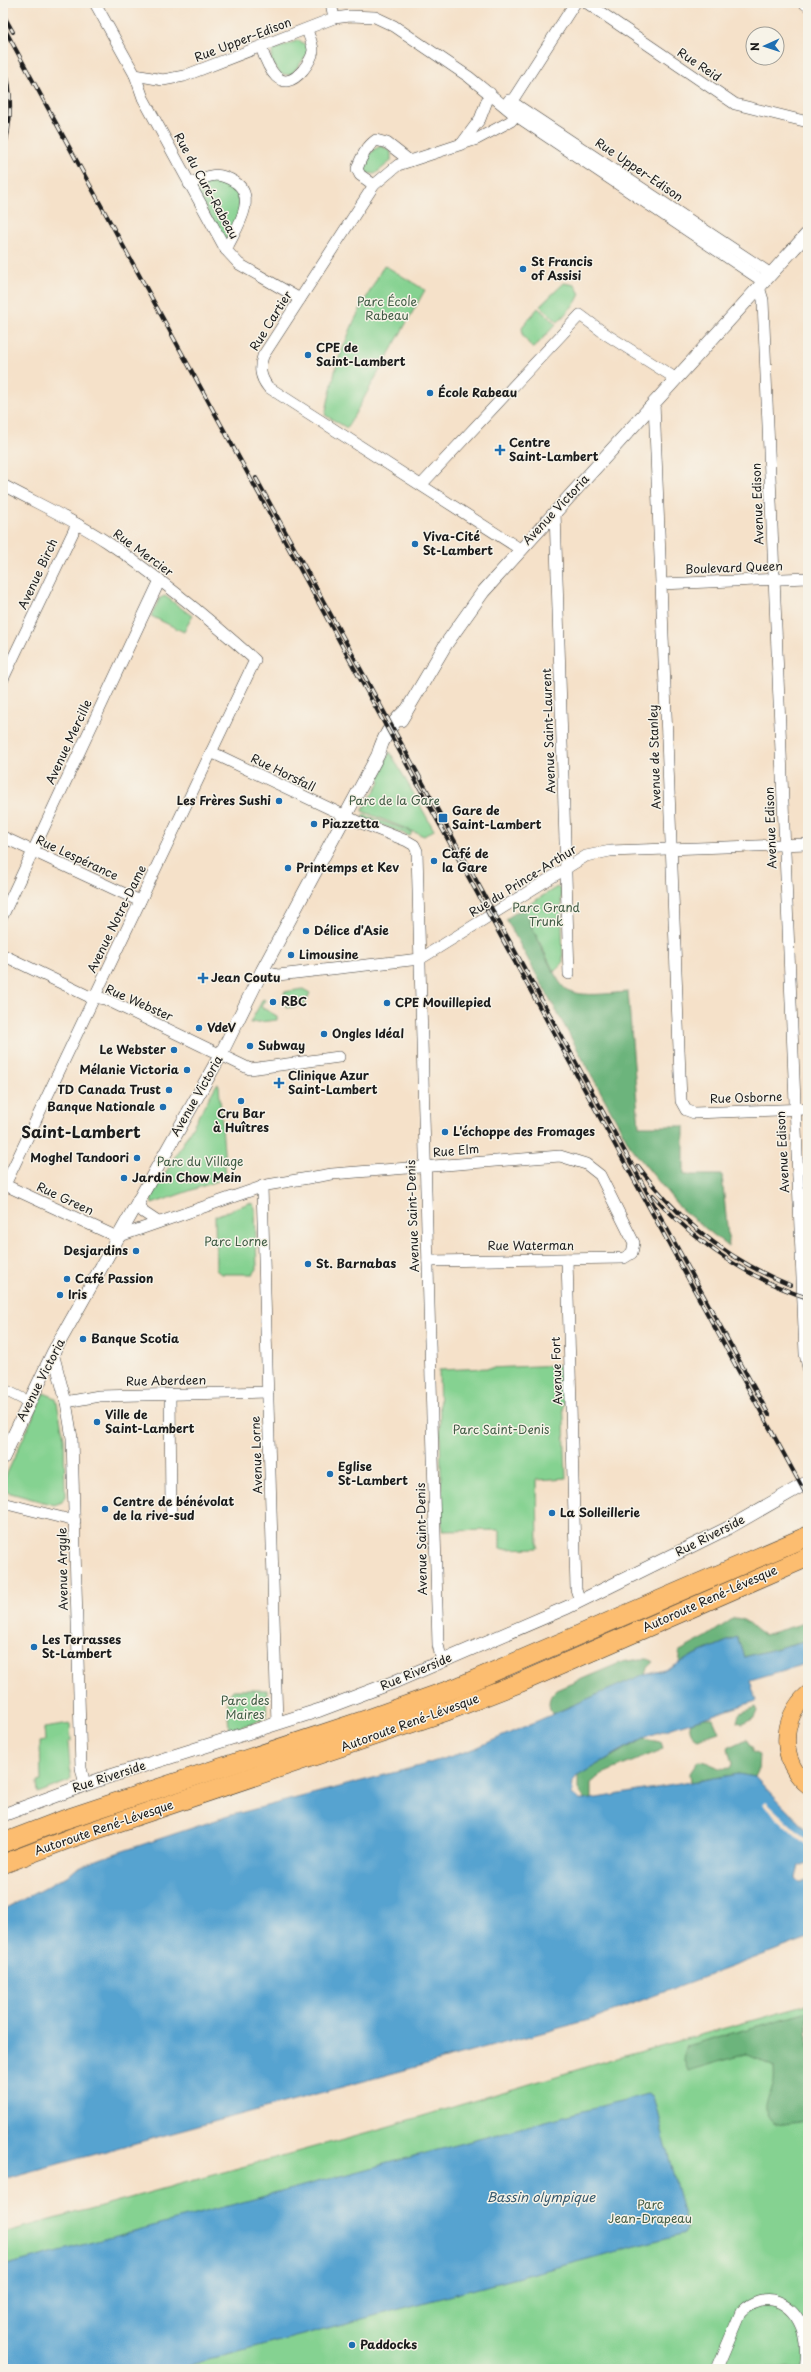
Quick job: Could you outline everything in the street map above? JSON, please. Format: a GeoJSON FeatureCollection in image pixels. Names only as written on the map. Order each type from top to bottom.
{"type":"FeatureCollection","features":[{"type":"Feature","properties":{"kind":"highway","name":"Autoroute René-Lévesque"},"geometry":{"type":"LineString","coordinates":[[3,1843],[63,1820],[353,1724],[458,1687],[808,1536]]}},
{"type":"Feature","properties":{"kind":"highway","name":"Autoroute René-Lévesque"},"geometry":{"type":"LineString","coordinates":[[3,1864],[71,1838],[442,1713],[519,1683],[806,1558]]}},
{"type":"Feature","properties":{"kind":"main road"},"geometry":{"type":"LineString","coordinates":[[808,1694],[792,1715],[786,1740],[791,1764],[808,1785]]}},
{"type":"Feature","properties":{"kind":"street"},"geometry":{"type":"LineString","coordinates":[[95,3],[135,75]]}},
{"type":"Feature","properties":{"kind":"street"},"geometry":{"type":"LineString","coordinates":[[331,3],[334,18]]}},
{"type":"Feature","properties":{"kind":"street"},"geometry":{"type":"LineString","coordinates":[[515,115],[512,101],[574,3]]}},
{"type":"Feature","properties":{"kind":"street","name":"Rue Reid"},"geometry":{"type":"LineString","coordinates":[[587,3],[735,104],[808,122]]}},
{"type":"Feature","properties":{"kind":"street"},"geometry":{"type":"LineString","coordinates":[[804,3],[808,6]]}},
{"type":"Feature","properties":{"kind":"street","name":"Rue Upper-Edison"},"geometry":{"type":"LineString","coordinates":[[135,75],[163,80],[173,79],[307,30],[334,18],[363,16],[383,21],[490,93],[515,115],[764,281]]}},
{"type":"Feature","properties":{"kind":"street"},"geometry":{"type":"LineString","coordinates":[[261,47],[269,68],[278,78],[288,81],[295,79],[312,56],[312,44],[307,30]]}},
{"type":"Feature","properties":{"kind":"street","name":"Rue du Curé-Rabeau"},"geometry":{"type":"LineString","coordinates":[[135,75],[143,98],[226,250],[239,264],[300,299]]}},
{"type":"Feature","properties":{"kind":"street"},"geometry":{"type":"LineString","coordinates":[[463,142],[480,119],[490,93]]}},
{"type":"Feature","properties":{"kind":"street","name":"Rue Upper-Edison"},"geometry":{"type":"LineString","coordinates":[[490,93],[512,101],[764,281]]}},
{"type":"Feature","properties":{"kind":"street","name":"Rue Cartier"},"geometry":{"type":"LineString","coordinates":[[515,115],[507,124],[477,139],[463,142],[398,165],[374,185],[263,356],[260,371],[264,382],[268,387],[520,548]]}},
{"type":"Feature","properties":{"kind":"street"},"geometry":{"type":"LineString","coordinates":[[374,185],[360,175],[358,169],[361,157],[371,143],[376,140],[387,143],[410,161]]}},
{"type":"Feature","properties":{"kind":"street"},"geometry":{"type":"LineString","coordinates":[[189,184],[217,174],[223,175],[243,187],[246,195],[246,206],[226,250]]}},
{"type":"Feature","properties":{"kind":"street","name":"Avenue Victoria"},"geometry":{"type":"LineString","coordinates":[[3,1458],[53,1353],[138,1199],[220,1056],[262,971],[378,755],[387,745],[399,726],[404,712],[469,609],[520,548],[808,233]]}},
{"type":"Feature","properties":{"kind":"street","name":"Avenue Edison"},"geometry":{"type":"LineString","coordinates":[[764,281],[762,295],[794,1109],[805,1354],[808,1368]]}},
{"type":"Feature","properties":{"kind":"street"},"geometry":{"type":"LineString","coordinates":[[420,485],[580,315],[607,336],[675,378]]}},
{"type":"Feature","properties":{"kind":"street","name":"Avenue de Stanley"},"geometry":{"type":"LineString","coordinates":[[654,402],[681,1101],[686,1110]]}},
{"type":"Feature","properties":{"kind":"street","name":"Rue Mercier"},"geometry":{"type":"LineString","coordinates":[[3,486],[77,524],[107,542],[160,580],[255,660]]}},
{"type":"Feature","properties":{"kind":"street","name":"Avenue Saint-Laurent"},"geometry":{"type":"LineString","coordinates":[[555,511],[569,974]]}},
{"type":"Feature","properties":{"kind":"street","name":"Avenue Birch"},"geometry":{"type":"LineString","coordinates":[[3,679],[77,524]]}},
{"type":"Feature","properties":{"kind":"street","name":"Boulevard Queen"},"geometry":{"type":"LineString","coordinates":[[661,584],[808,578]]}},
{"type":"Feature","properties":{"kind":"street","name":"Avenue Mercille"},"geometry":{"type":"LineString","coordinates":[[3,915],[160,580]]}},
{"type":"Feature","properties":{"kind":"street","name":"Avenue Notre-Dame"},"geometry":{"type":"LineString","coordinates":[[4,1186],[255,660]]}},
{"type":"Feature","properties":{"kind":"street","name":"Rue Horsfall"},"geometry":{"type":"LineString","coordinates":[[211,752],[345,816]]}},
{"type":"Feature","properties":{"kind":"street","name":"Avenue Saint-Denis"},"geometry":{"type":"LineString","coordinates":[[345,816],[407,841],[416,848],[438,1645],[442,1661]]}},
{"type":"Feature","properties":{"kind":"street","name":"Rue Lespérance"},"geometry":{"type":"LineString","coordinates":[[3,837],[140,901]]}},
{"type":"Feature","properties":{"kind":"street","name":"Rue du Prince-Arthur"},"geometry":{"type":"LineString","coordinates":[[262,971],[278,975],[420,958],[502,910],[562,872],[566,867],[586,856],[610,851],[808,844]]}},
{"type":"Feature","properties":{"kind":"street","name":"Rue Webster"},"geometry":{"type":"LineString","coordinates":[[3,955],[93,997],[104,999],[220,1056],[250,1069],[339,1057]]}},
{"type":"Feature","properties":{"kind":"street","name":"Rue Osborne"},"geometry":{"type":"LineString","coordinates":[[686,1110],[694,1114],[808,1109]]}},
{"type":"Feature","properties":{"kind":"street","name":"Rue Elm"},"geometry":{"type":"LineString","coordinates":[[117,1237],[262,1186],[332,1174],[560,1156],[586,1164],[600,1175],[632,1234],[634,1243],[632,1253]]}},
{"type":"Feature","properties":{"kind":"street","name":"Rue Green"},"geometry":{"type":"LineString","coordinates":[[4,1186],[117,1237]]}},
{"type":"Feature","properties":{"kind":"street","name":"Avenue Lorne"},"geometry":{"type":"LineString","coordinates":[[262,1186],[277,1724]]}},
{"type":"Feature","properties":{"kind":"street"},"geometry":{"type":"LineString","coordinates":[[138,1199],[143,1212],[158,1222]]}},
{"type":"Feature","properties":{"kind":"street","name":"Rue Waterman"},"geometry":{"type":"LineString","coordinates":[[428,1261],[624,1258],[632,1253]]}},
{"type":"Feature","properties":{"kind":"street","name":"Avenue Fort"},"geometry":{"type":"LineString","coordinates":[[567,1259],[576,1589],[580,1601]]}},
{"type":"Feature","properties":{"kind":"street","name":"Avenue Argyle"},"geometry":{"type":"LineString","coordinates":[[53,1353],[66,1402],[72,1438],[81,1768],[85,1785]]}},
{"type":"Feature","properties":{"kind":"street"},"geometry":{"type":"LineString","coordinates":[[3,1389],[29,1402]]}},
{"type":"Feature","properties":{"kind":"street","name":"Rue Aberdeen"},"geometry":{"type":"LineString","coordinates":[[66,1402],[97,1396],[268,1392]]}},
{"type":"Feature","properties":{"kind":"street"},"geometry":{"type":"LineString","coordinates":[[170,1394],[172,1510]]}},
{"type":"Feature","properties":{"kind":"street","name":"Rue Riverside"},"geometry":{"type":"LineString","coordinates":[[3,1815],[85,1785],[277,1724],[365,1694],[580,1601],[734,1525],[808,1482]]}},
{"type":"Feature","properties":{"kind":"street"},"geometry":{"type":"LineString","coordinates":[[3,1503],[75,1521]]}},
{"type":"Feature","properties":{"kind":"street"},"geometry":{"type":"LineString","coordinates":[[717,2369],[741,2312],[748,2305],[764,2299],[783,2304],[798,2319],[804,2332],[807,2348],[805,2369]]}},
{"type":"Feature","properties":{"kind":"green space"},"geometry":{"type":"Polygon","coordinates":[[[299,40],[308,47],[307,55],[291,75],[280,74],[271,60],[273,50],[299,40]]]}},
{"type":"Feature","properties":{"kind":"green space"},"geometry":{"type":"Polygon","coordinates":[[[382,146],[391,152],[391,161],[375,174],[367,173],[364,170],[364,166],[367,159],[375,149],[382,146]]]}},
{"type":"Feature","properties":{"kind":"green space"},"geometry":{"type":"Polygon","coordinates":[[[219,176],[239,188],[242,207],[225,244],[193,185],[219,176]]]}},
{"type":"Feature","properties":{"kind":"green space","name":"Parc École Rabeau"},"geometry":{"type":"Polygon","coordinates":[[[384,265],[425,290],[347,428],[325,415],[337,363],[354,321],[384,265]]]}},
{"type":"Feature","properties":{"kind":"green space"},"geometry":{"type":"Polygon","coordinates":[[[564,283],[575,285],[580,294],[576,302],[558,322],[540,306],[564,283]]]}},
{"type":"Feature","properties":{"kind":"green space"},"geometry":{"type":"Polygon","coordinates":[[[538,308],[556,324],[533,349],[523,336],[522,327],[538,308]]]}},
{"type":"Feature","properties":{"kind":"green space"},"geometry":{"type":"Polygon","coordinates":[[[165,596],[192,616],[184,632],[151,616],[160,598],[165,596]]]}},
{"type":"Feature","properties":{"kind":"green space","name":"Parc de la Gare"},"geometry":{"type":"Polygon","coordinates":[[[390,752],[434,830],[424,836],[362,811],[380,782],[379,779],[385,765],[384,763],[390,752]]]}},
{"type":"Feature","properties":{"kind":"green space"},"geometry":{"type":"Polygon","coordinates":[[[365,815],[412,832],[410,836],[363,818],[362,816],[365,815]]]}},
{"type":"Feature","properties":{"kind":"green space","name":"Parc Grand Trunk"},"geometry":{"type":"Polygon","coordinates":[[[557,887],[561,890],[563,963],[554,972],[523,908],[557,887]]]}},
{"type":"Feature","properties":{"kind":"green space"},"geometry":{"type":"Polygon","coordinates":[[[523,908],[550,966],[562,986],[567,990],[581,994],[628,992],[639,1126],[684,1126],[684,1175],[722,1175],[729,1247],[681,1209],[632,1149],[506,919],[523,908]]]}},
{"type":"Feature","properties":{"kind":"green space"},"geometry":{"type":"Polygon","coordinates":[[[303,989],[310,993],[304,1005],[287,1008],[284,992],[303,989]]]}},
{"type":"Feature","properties":{"kind":"green space"},"geometry":{"type":"Polygon","coordinates":[[[263,999],[265,1000],[261,1007],[277,1016],[277,1020],[250,1023],[263,999]]]}},
{"type":"Feature","properties":{"kind":"green space","name":"Parc du Village"},"geometry":{"type":"Polygon","coordinates":[[[217,1084],[219,1085],[226,1178],[152,1204],[151,1198],[217,1084]]]}},
{"type":"Feature","properties":{"kind":"green space","name":"Parc Lorne"},"geometry":{"type":"Polygon","coordinates":[[[249,1203],[253,1204],[255,1208],[257,1269],[253,1274],[221,1274],[216,1270],[215,1216],[249,1203]]]}},
{"type":"Feature","properties":{"kind":"green space","name":"Parc Saint-Denis"},"geometry":{"type":"Polygon","coordinates":[[[562,1365],[566,1478],[537,1480],[538,1548],[500,1549],[500,1530],[442,1531],[439,1370],[562,1365]]]}},
{"type":"Feature","properties":{"kind":"green space"},"geometry":{"type":"Polygon","coordinates":[[[44,1393],[56,1398],[64,1438],[65,1496],[62,1502],[54,1505],[7,1492],[3,1482],[44,1393]]]}},
{"type":"Feature","properties":{"kind":"green space"},"geometry":{"type":"Polygon","coordinates":[[[734,1618],[747,1622],[764,1635],[808,1622],[808,1640],[744,1657],[737,1637],[692,1656],[681,1663],[678,1652],[706,1637],[734,1618]]]}},
{"type":"Feature","properties":{"kind":"green space"},"geometry":{"type":"Polygon","coordinates":[[[648,1659],[653,1662],[647,1668],[645,1675],[552,1714],[549,1702],[551,1696],[556,1690],[622,1662],[648,1659]]]}},
{"type":"Feature","properties":{"kind":"green space","name":"Parc des Maires"},"geometry":{"type":"Polygon","coordinates":[[[233,1690],[267,1690],[266,1718],[229,1731],[227,1698],[233,1690]]]}},
{"type":"Feature","properties":{"kind":"green space"},"geometry":{"type":"Polygon","coordinates":[[[756,1707],[758,1711],[755,1718],[742,1724],[737,1722],[739,1714],[756,1707]]]}},
{"type":"Feature","properties":{"kind":"green space"},"geometry":{"type":"Polygon","coordinates":[[[703,1718],[713,1718],[719,1732],[698,1739],[692,1734],[690,1725],[691,1722],[703,1718]]]}},
{"type":"Feature","properties":{"kind":"green space"},"geometry":{"type":"Polygon","coordinates":[[[70,1724],[71,1741],[68,1742],[71,1779],[38,1793],[37,1782],[41,1781],[40,1742],[45,1741],[44,1728],[70,1724]]]}},
{"type":"Feature","properties":{"kind":"green space"},"geometry":{"type":"Polygon","coordinates":[[[643,1739],[661,1742],[663,1748],[602,1774],[591,1783],[591,1799],[585,1800],[578,1789],[578,1775],[643,1739]]]}},
{"type":"Feature","properties":{"kind":"green space"},"geometry":{"type":"Polygon","coordinates":[[[747,1739],[752,1747],[752,1752],[759,1755],[758,1771],[755,1777],[738,1774],[691,1782],[690,1773],[698,1761],[703,1761],[725,1769],[730,1768],[732,1764],[728,1748],[747,1739]]]}},
{"type":"Feature","properties":{"kind":"green space","name":"Parc Jean-Drapeau"},"geometry":{"type":"Polygon","coordinates":[[[808,2005],[808,2369],[3,2369],[3,2233],[383,2128],[613,2059],[808,2005]]]}},
{"type":"Feature","properties":{"kind":"green space"},"geometry":{"type":"Polygon","coordinates":[[[808,2012],[808,2121],[776,2125],[771,2120],[766,2111],[766,2106],[774,2084],[774,2067],[746,2054],[688,2071],[684,2060],[686,2046],[808,2012]]]}},
{"type":"Feature","properties":{"kind":"water"},"geometry":{"type":"Polygon","coordinates":[[[737,1637],[744,1657],[808,1640],[808,1663],[750,1680],[756,1701],[650,1735],[620,1751],[576,1777],[573,1782],[572,1794],[579,1800],[585,1800],[738,1774],[755,1777],[808,1832],[808,1863],[799,1866],[796,1878],[800,1882],[808,1881],[808,1938],[589,2020],[3,2179],[3,1910],[67,1876],[76,1868],[102,1858],[228,1816],[423,1765],[471,1750],[640,1676],[669,1669],[692,1656],[737,1637]]]}},
{"type":"Feature","properties":{"kind":"water","name":"Bassin olympique"},"geometry":{"type":"Polygon","coordinates":[[[647,2094],[653,2096],[687,2227],[685,2233],[175,2369],[3,2369],[3,2266],[647,2094]]]}},
{"type":"Feature","properties":{"kind":"pier"},"geometry":{"type":"Polygon","coordinates":[[[766,1802],[808,1841],[808,1847],[763,1805],[766,1802]]]}},
{"type":"Feature","properties":{"kind":"railway"},"geometry":{"type":"LineString","coordinates":[[3,14],[13,32]]}},
{"type":"Feature","properties":{"kind":"railway"},"geometry":{"type":"LineString","coordinates":[[3,26],[808,1498]]}},
{"type":"Feature","properties":{"kind":"railway"},"geometry":{"type":"LineString","coordinates":[[3,61],[10,96],[8,131],[3,155]]}},
{"type":"Feature","properties":{"kind":"railway"},"geometry":{"type":"LineString","coordinates":[[256,478],[769,1415]]}},
{"type":"Feature","properties":{"kind":"railway"},"geometry":{"type":"LineString","coordinates":[[638,1166],[669,1203],[705,1236],[746,1263],[767,1275],[790,1285]]}},
{"type":"Feature","properties":{"kind":"railway"},"geometry":{"type":"LineString","coordinates":[[653,1195],[686,1228],[723,1257],[764,1280],[808,1298]]}},
{"type":"Feature","properties":{"kind":"place","name":"St Francis of Assisi"},"geometry":{"type":"Point","coordinates":[523,269]}},
{"type":"Feature","properties":{"kind":"place","name":"CPE de Saint-Lambert"},"geometry":{"type":"Point","coordinates":[308,355]}},
{"type":"Feature","properties":{"kind":"place","name":"École Rabeau"},"geometry":{"type":"Point","coordinates":[430,393]}},
{"type":"Feature","properties":{"kind":"place","name":"Centre Saint-Lambert"},"geometry":{"type":"Point","coordinates":[500,450]}},
{"type":"Feature","properties":{"kind":"place","name":"Viva-Cité St-Lambert"},"geometry":{"type":"Point","coordinates":[415,544]}},
{"type":"Feature","properties":{"kind":"place","name":"Les Frères Sushi"},"geometry":{"type":"Point","coordinates":[279,801]}},
{"type":"Feature","properties":{"kind":"place","name":"Gare de Saint-Lambert"},"geometry":{"type":"Point","coordinates":[443,818]}},
{"type":"Feature","properties":{"kind":"place","name":"Piazzetta"},"geometry":{"type":"Point","coordinates":[314,824]}},
{"type":"Feature","properties":{"kind":"place","name":"Café de la Gare"},"geometry":{"type":"Point","coordinates":[434,861]}},
{"type":"Feature","properties":{"kind":"place","name":"Printemps et Kev"},"geometry":{"type":"Point","coordinates":[288,868]}},
{"type":"Feature","properties":{"kind":"place","name":"Délice d'Asie"},"geometry":{"type":"Point","coordinates":[306,931]}},
{"type":"Feature","properties":{"kind":"place","name":"Limousine"},"geometry":{"type":"Point","coordinates":[291,955]}},
{"type":"Feature","properties":{"kind":"place","name":"Jean Coutu"},"geometry":{"type":"Point","coordinates":[203,978]}},
{"type":"Feature","properties":{"kind":"place","name":"RBC"},"geometry":{"type":"Point","coordinates":[273,1002]}},
{"type":"Feature","properties":{"kind":"place","name":"CPE Mouillepied"},"geometry":{"type":"Point","coordinates":[387,1003]}},
{"type":"Feature","properties":{"kind":"place","name":"VdeV"},"geometry":{"type":"Point","coordinates":[199,1028]}},
{"type":"Feature","properties":{"kind":"place","name":"Ongles Idéal"},"geometry":{"type":"Point","coordinates":[324,1034]}},
{"type":"Feature","properties":{"kind":"place","name":"Subway"},"geometry":{"type":"Point","coordinates":[250,1046]}},
{"type":"Feature","properties":{"kind":"place","name":"Le Webster"},"geometry":{"type":"Point","coordinates":[174,1050]}},
{"type":"Feature","properties":{"kind":"place","name":"Mélanie Victoria"},"geometry":{"type":"Point","coordinates":[187,1070]}},
{"type":"Feature","properties":{"kind":"place","name":"Clinique Azur Saint-Lambert"},"geometry":{"type":"Point","coordinates":[279,1083]}},
{"type":"Feature","properties":{"kind":"place","name":"TD Canada Trust"},"geometry":{"type":"Point","coordinates":[169,1090]}},
{"type":"Feature","properties":{"kind":"place","name":"Cru Bar à Huîtres"},"geometry":{"type":"Point","coordinates":[241,1101]}},
{"type":"Feature","properties":{"kind":"place","name":"Banque Nationale"},"geometry":{"type":"Point","coordinates":[163,1107]}},
{"type":"Feature","properties":{"kind":"place","name":"L'échoppe des Fromages"},"geometry":{"type":"Point","coordinates":[445,1132]}},
{"type":"Feature","properties":{"kind":"place","name":"Moghel Tandoori"},"geometry":{"type":"Point","coordinates":[137,1158]}},
{"type":"Feature","properties":{"kind":"place","name":"Jardin Chow Mein"},"geometry":{"type":"Point","coordinates":[124,1178]}},
{"type":"Feature","properties":{"kind":"place","name":"Desjardins"},"geometry":{"type":"Point","coordinates":[136,1251]}},
{"type":"Feature","properties":{"kind":"place","name":"St. Barnabas"},"geometry":{"type":"Point","coordinates":[308,1264]}},
{"type":"Feature","properties":{"kind":"place","name":"Café Passion"},"geometry":{"type":"Point","coordinates":[67,1279]}},
{"type":"Feature","properties":{"kind":"place","name":"Iris"},"geometry":{"type":"Point","coordinates":[60,1295]}},
{"type":"Feature","properties":{"kind":"place","name":"Banque Scotia"},"geometry":{"type":"Point","coordinates":[83,1339]}},
{"type":"Feature","properties":{"kind":"place","name":"Ville de Saint-Lambert"},"geometry":{"type":"Point","coordinates":[97,1422]}},
{"type":"Feature","properties":{"kind":"place","name":"Eglise St-Lambert"},"geometry":{"type":"Point","coordinates":[330,1474]}},
{"type":"Feature","properties":{"kind":"place","name":"Centre de bénévolat de la rive-sud"},"geometry":{"type":"Point","coordinates":[105,1509]}},
{"type":"Feature","properties":{"kind":"place","name":"La Solleillerie"},"geometry":{"type":"Point","coordinates":[552,1513]}},
{"type":"Feature","properties":{"kind":"place","name":"Les Terrasses St-Lambert"},"geometry":{"type":"Point","coordinates":[34,1647]}},
{"type":"Feature","properties":{"kind":"place","name":"Paddocks"},"geometry":{"type":"Point","coordinates":[352,2345]}},
{"type":"Feature","properties":{"kind":"district","name":"Saint-Lambert"},"geometry":{"type":"Point","coordinates":[81,1132]}}]}
